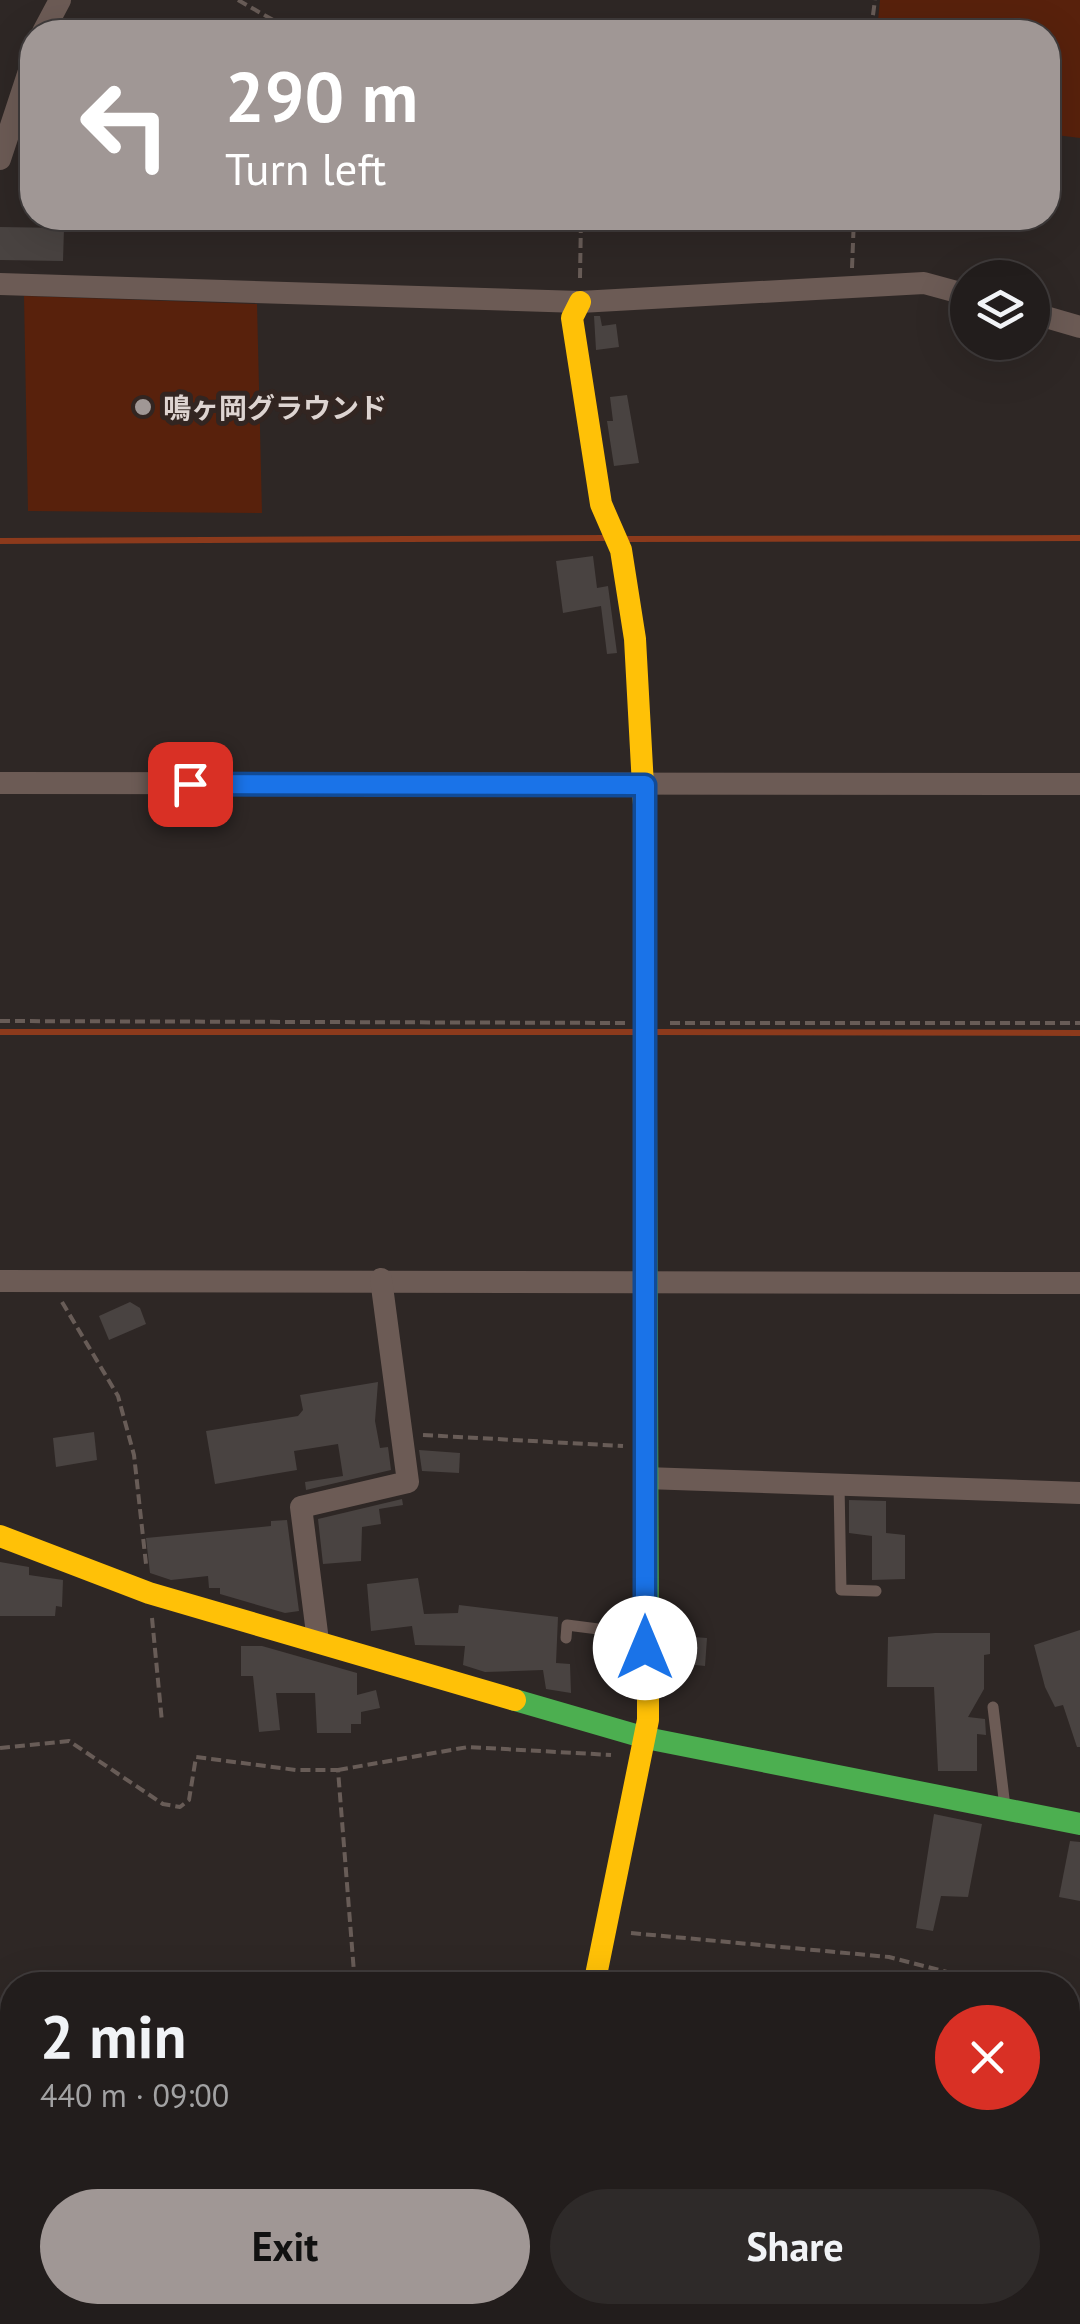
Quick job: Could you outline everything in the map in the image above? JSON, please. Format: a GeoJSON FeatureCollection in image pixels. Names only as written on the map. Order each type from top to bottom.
{"type":"FeatureCollection","features":[{"type":"Feature","properties":{"kind":"street"},"geometry":{"type":"LineString","coordinates":[[0,159],[20,98]]}},
{"type":"Feature","properties":{"kind":"street"},"geometry":{"type":"LineString","coordinates":[[0,284],[580,302],[851,284],[924,282],[950,290]]}},
{"type":"Feature","properties":{"kind":"street"},"geometry":{"type":"LineString","coordinates":[[580,302],[572,318],[601,504],[621,550],[635,640],[645,785],[646,1738],[597,1972]]}},
{"type":"Feature","properties":{"kind":"street"},"geometry":{"type":"LineString","coordinates":[[1050,319],[1080,327]]}},
{"type":"Feature","properties":{"kind":"street"},"geometry":{"type":"LineString","coordinates":[[0,783],[1080,784]]}},
{"type":"Feature","properties":{"kind":"street"},"geometry":{"type":"LineString","coordinates":[[318,1641],[301,1507],[408,1482],[398,1435],[381,1279]]}},
{"type":"Feature","properties":{"kind":"street"},"geometry":{"type":"LineString","coordinates":[[0,1281],[1080,1283]]}},
{"type":"Feature","properties":{"kind":"street"},"geometry":{"type":"LineString","coordinates":[[645,1478],[1080,1493]]}},
{"type":"Feature","properties":{"kind":"street"},"geometry":{"type":"LineString","coordinates":[[0,1536],[149,1593],[646,1738],[1080,1824]]}},
{"type":"Feature","properties":{"kind":"lane"},"geometry":{"type":"LineString","coordinates":[[840,1484],[841,1590],[876,1590]]}},
{"type":"Feature","properties":{"kind":"lane"},"geometry":{"type":"LineString","coordinates":[[566,1638],[567,1624],[645,1635]]}},
{"type":"Feature","properties":{"kind":"lane"},"geometry":{"type":"LineString","coordinates":[[992,1706],[1005,1807]]}},
{"type":"Feature","properties":{"kind":"path"},"geometry":{"type":"LineString","coordinates":[[238,0],[273,20]]}},
{"type":"Feature","properties":{"kind":"path"},"geometry":{"type":"LineString","coordinates":[[580,230],[580,302]]}},
{"type":"Feature","properties":{"kind":"path"},"geometry":{"type":"LineString","coordinates":[[851,284],[853,230]]}},
{"type":"Feature","properties":{"kind":"path"},"geometry":{"type":"LineString","coordinates":[[0,1022],[1080,1024]]}},
{"type":"Feature","properties":{"kind":"path"},"geometry":{"type":"LineString","coordinates":[[60,1283],[63,1308],[102,1365],[127,1425],[162,1722]]}},
{"type":"Feature","properties":{"kind":"path"},"geometry":{"type":"LineString","coordinates":[[398,1435],[534,1438],[646,1448]]}},
{"type":"Feature","properties":{"kind":"path"},"geometry":{"type":"LineString","coordinates":[[0,1748],[69,1741],[163,1804],[180,1806],[189,1800],[196,1757],[296,1770],[338,1770],[468,1746],[611,1755],[641,1762]]}},
{"type":"Feature","properties":{"kind":"path"},"geometry":{"type":"LineString","coordinates":[[338,1770],[355,1972]]}},
{"type":"Feature","properties":{"kind":"path"},"geometry":{"type":"LineString","coordinates":[[606,1930],[889,1957],[947,1972]]}},
{"type":"Feature","properties":{"kind":"shaded area"},"geometry":{"type":"Polygon","coordinates":[[[880,0],[1080,0],[1080,138],[1060,136],[1060,20],[878,20],[880,0]]]}},
{"type":"Feature","properties":{"kind":"shaded area","name":"鳴ヶ岡グラウンド"},"geometry":{"type":"Polygon","coordinates":[[[24,296],[257,304],[262,513],[28,511],[24,296]]]}},
{"type":"Feature","properties":{"kind":"building"},"geometry":{"type":"Polygon","coordinates":[[[0,227],[64,230],[63,261],[0,260],[0,227]]]}},
{"type":"Feature","properties":{"kind":"building"},"geometry":{"type":"Polygon","coordinates":[[[594,316],[600,316],[602,326],[616,324],[619,347],[596,350],[594,316]]]}},
{"type":"Feature","properties":{"kind":"building"},"geometry":{"type":"Polygon","coordinates":[[[627,395],[639,463],[614,466],[607,421],[613,421],[610,397],[627,395]]]}},
{"type":"Feature","properties":{"kind":"building"},"geometry":{"type":"Polygon","coordinates":[[[593,556],[597,588],[608,586],[617,653],[607,654],[601,606],[563,613],[556,561],[593,556]]]}},
{"type":"Feature","properties":{"kind":"building"},"geometry":{"type":"Polygon","coordinates":[[[130,1302],[140,1308],[146,1324],[109,1340],[99,1316],[130,1302]]]}},
{"type":"Feature","properties":{"kind":"building"},"geometry":{"type":"Polygon","coordinates":[[[378,1382],[375,1421],[380,1448],[388,1447],[391,1470],[306,1490],[305,1482],[343,1476],[338,1444],[294,1451],[297,1470],[215,1484],[206,1431],[298,1416],[303,1410],[300,1395],[378,1382]]]}},
{"type":"Feature","properties":{"kind":"building"},"geometry":{"type":"Polygon","coordinates":[[[94,1432],[97,1460],[56,1467],[53,1438],[94,1432]]]}},
{"type":"Feature","properties":{"kind":"building"},"geometry":{"type":"Polygon","coordinates":[[[419,1450],[460,1453],[459,1473],[422,1471],[419,1450]]]}},
{"type":"Feature","properties":{"kind":"building"},"geometry":{"type":"Polygon","coordinates":[[[402,1499],[403,1505],[379,1509],[381,1524],[362,1527],[361,1561],[323,1564],[318,1519],[402,1499]]]}},
{"type":"Feature","properties":{"kind":"building"},"geometry":{"type":"Polygon","coordinates":[[[849,1500],[886,1501],[886,1533],[905,1535],[905,1579],[872,1580],[872,1536],[849,1533],[849,1500]]]}},
{"type":"Feature","properties":{"kind":"building"},"geometry":{"type":"Polygon","coordinates":[[[287,1520],[299,1611],[285,1613],[220,1594],[220,1588],[209,1588],[208,1576],[171,1580],[150,1573],[146,1538],[271,1526],[271,1521],[287,1520]]]}},
{"type":"Feature","properties":{"kind":"building"},"geometry":{"type":"Polygon","coordinates":[[[0,1562],[29,1567],[29,1575],[63,1580],[62,1607],[56,1606],[55,1616],[0,1616],[0,1562]]]}},
{"type":"Feature","properties":{"kind":"building"},"geometry":{"type":"Polygon","coordinates":[[[418,1578],[424,1614],[458,1613],[459,1605],[558,1617],[556,1663],[570,1664],[571,1693],[546,1689],[543,1670],[485,1672],[463,1665],[465,1646],[415,1645],[412,1626],[371,1631],[367,1584],[418,1578]]]}},
{"type":"Feature","properties":{"kind":"building"},"geometry":{"type":"Polygon","coordinates":[[[1080,1630],[1077,1747],[1063,1705],[1055,1707],[1045,1687],[1034,1645],[1080,1630]]]}},
{"type":"Feature","properties":{"kind":"building"},"geometry":{"type":"Polygon","coordinates":[[[990,1633],[990,1654],[984,1655],[984,1689],[968,1717],[985,1719],[986,1735],[977,1734],[977,1771],[938,1771],[934,1687],[887,1687],[888,1637],[990,1633]]]}},
{"type":"Feature","properties":{"kind":"building"},"geometry":{"type":"Polygon","coordinates":[[[667,1635],[707,1638],[705,1666],[676,1663],[676,1653],[667,1652],[667,1635]]]}},
{"type":"Feature","properties":{"kind":"building"},"geometry":{"type":"Polygon","coordinates":[[[241,1646],[262,1646],[357,1673],[357,1695],[376,1690],[380,1708],[361,1712],[361,1724],[351,1724],[351,1733],[317,1733],[315,1693],[276,1693],[280,1730],[259,1732],[253,1676],[241,1676],[241,1646]]]}},
{"type":"Feature","properties":{"kind":"building"},"geometry":{"type":"Polygon","coordinates":[[[934,1814],[982,1824],[968,1897],[941,1896],[933,1931],[916,1928],[934,1814]]]}},
{"type":"Feature","properties":{"kind":"building"},"geometry":{"type":"Polygon","coordinates":[[[1070,1841],[1080,1842],[1080,1901],[1059,1897],[1070,1841]]]}},
{"type":"Feature","properties":{"kind":"waterway"},"geometry":{"type":"LineString","coordinates":[[0,541],[604,538]]}},
{"type":"Feature","properties":{"kind":"waterway"},"geometry":{"type":"LineString","coordinates":[[626,539],[1080,538]]}},
{"type":"Feature","properties":{"kind":"waterway"},"geometry":{"type":"LineString","coordinates":[[0,1032],[639,1032]]}},
{"type":"Feature","properties":{"kind":"waterway"},"geometry":{"type":"LineString","coordinates":[[656,1032],[1080,1033]]}},
{"type":"Feature","properties":{"kind":"traffic: fast"},"geometry":{"type":"LineString","coordinates":[[645,823],[648,1663]]}},
{"type":"Feature","properties":{"kind":"traffic: fast"},"geometry":{"type":"LineString","coordinates":[[515,1700],[646,1738],[1080,1824]]}},
{"type":"Feature","properties":{"kind":"traffic: slow"},"geometry":{"type":"LineString","coordinates":[[580,302],[572,318],[601,504],[621,550],[635,639],[645,823]]}},
{"type":"Feature","properties":{"kind":"traffic: slow"},"geometry":{"type":"LineString","coordinates":[[0,1536],[149,1593],[515,1700]]}},
{"type":"Feature","properties":{"kind":"traffic: slow"},"geometry":{"type":"LineString","coordinates":[[597,1972],[648,1720],[648,1663]]}},
{"type":"Feature","properties":{"kind":"place","name":"鳴ヶ岡グラウンド"},"geometry":{"type":"Point","coordinates":[143,407]}},
{"type":"Feature","properties":{"kind":"route"},"geometry":{"type":"LineString","coordinates":[[190,784],[645,785],[645,1648]]}}]}
